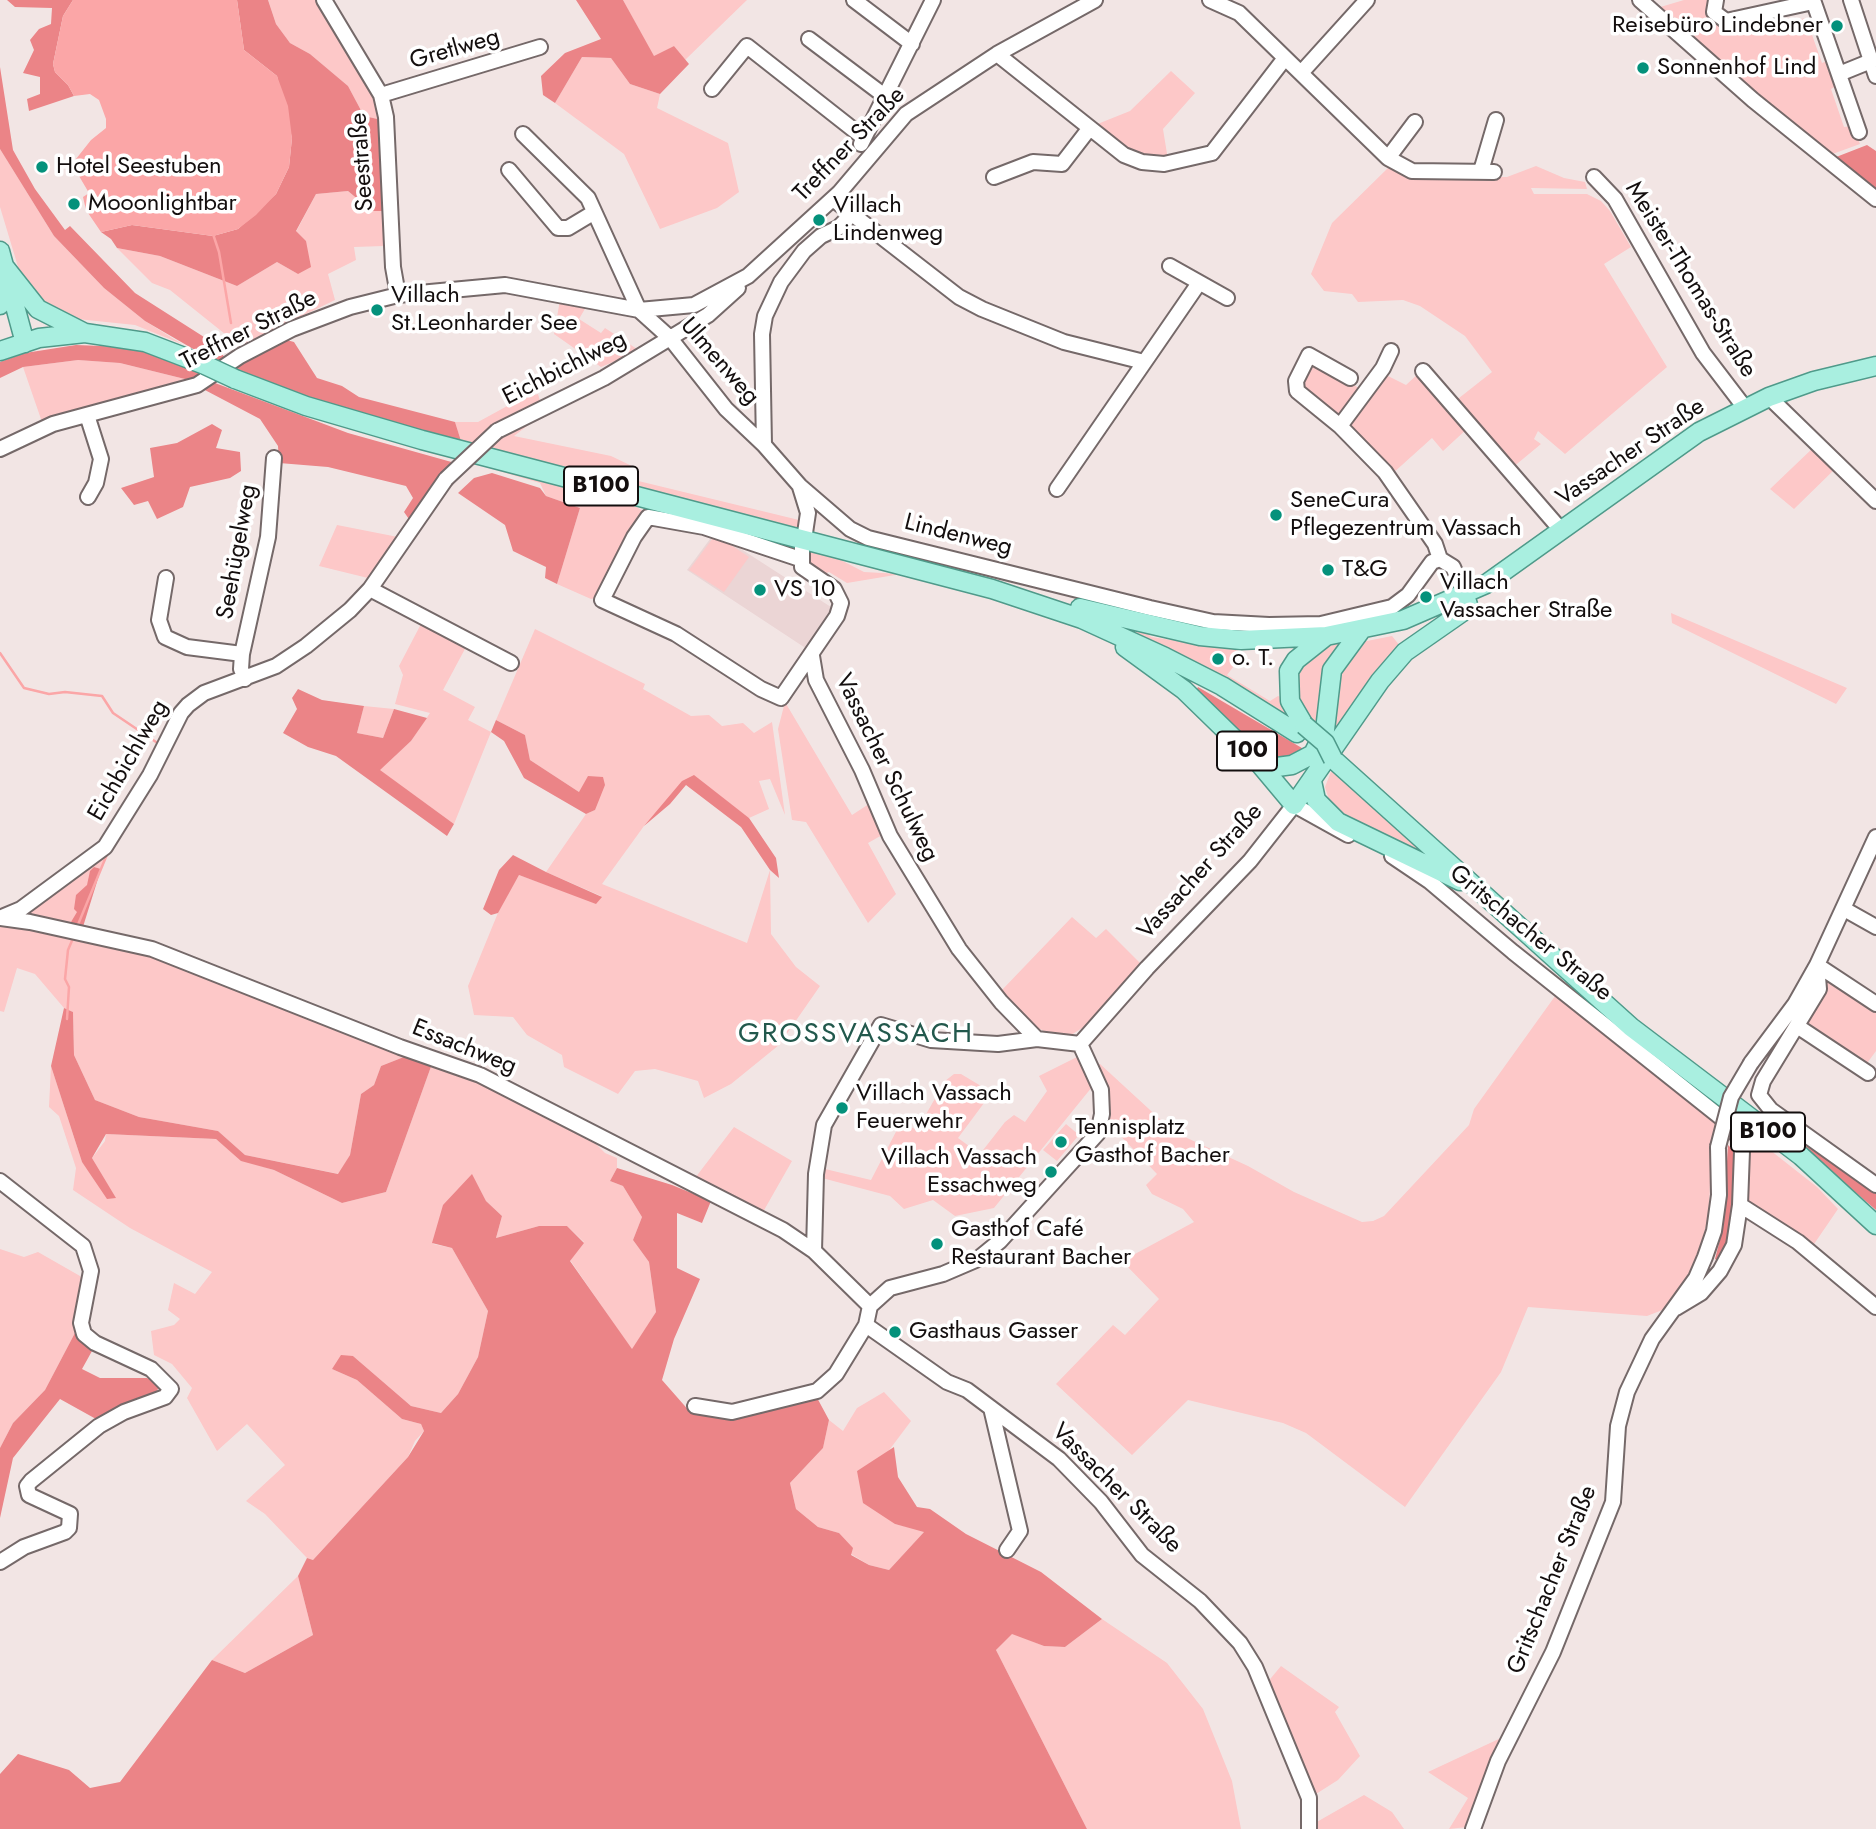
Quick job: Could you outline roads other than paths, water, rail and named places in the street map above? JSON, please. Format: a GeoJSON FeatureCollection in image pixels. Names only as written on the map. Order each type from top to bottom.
{"type":"FeatureCollection","features":[{"type":"Feature","properties":{"kind":"main road"},"geometry":{"type":"LineString","coordinates":[[0,288],[2,258]]}},
{"type":"Feature","properties":{"kind":"main road"},"geometry":{"type":"LineString","coordinates":[[0,351],[25,342],[2,258]]}},
{"type":"Feature","properties":{"kind":"main road","name":"B100"},"geometry":{"type":"LineString","coordinates":[[2,258],[38,309],[85,333]]}},
{"type":"Feature","properties":{"kind":"main road"},"geometry":{"type":"LineString","coordinates":[[0,294],[0,305]]}},
{"type":"Feature","properties":{"kind":"main road","name":"B100"},"geometry":{"type":"LineString","coordinates":[[25,342],[85,333],[145,342],[306,406],[422,440],[992,589],[1082,619],[1198,673],[1300,729]]}},
{"type":"Feature","properties":{"kind":"main road","name":"Vassacher Straße"},"geometry":{"type":"LineString","coordinates":[[1294,805],[1380,681],[1405,652],[1461,614],[1468,605],[1465,595],[1518,563],[1668,452],[1745,408],[1814,381],[1876,366]]}},
{"type":"Feature","properties":{"kind":"main road","name":"100"},"geometry":{"type":"LineString","coordinates":[[992,589],[1011,587],[1145,625],[1200,636],[1241,640],[1326,636],[1387,624],[1465,595]]}},
{"type":"Feature","properties":{"kind":"main road","name":"100"},"geometry":{"type":"LineString","coordinates":[[1082,619],[1094,633],[1123,646],[1173,682],[1258,762],[1294,805]]}},
{"type":"Feature","properties":{"kind":"main road"},"geometry":{"type":"LineString","coordinates":[[1387,624],[1401,636],[1405,652]]}},
{"type":"Feature","properties":{"kind":"main road","name":"100"},"geometry":{"type":"LineString","coordinates":[[1258,762],[1277,767],[1292,765],[1313,754],[1325,730],[1332,670],[1362,629]]}},
{"type":"Feature","properties":{"kind":"main road","name":"100"},"geometry":{"type":"LineString","coordinates":[[1326,636],[1296,660],[1289,671],[1290,701],[1300,729],[1325,743],[1333,759]]}},
{"type":"Feature","properties":{"kind":"main road","name":"B100"},"geometry":{"type":"LineString","coordinates":[[1333,759],[1630,1027],[1801,1156],[1876,1225]]}},
{"type":"Feature","properties":{"kind":"main road","name":"100"},"geometry":{"type":"LineString","coordinates":[[1312,781],[1316,800],[1338,822],[1479,891]]}},
{"type":"Feature","properties":{"kind":"street","name":"Seestraße"},"geometry":{"type":"LineString","coordinates":[[324,0],[381,95],[386,117],[393,267],[398,295]]}},
{"type":"Feature","properties":{"kind":"street"},"geometry":{"type":"LineString","coordinates":[[854,0],[912,44]]}},
{"type":"Feature","properties":{"kind":"street"},"geometry":{"type":"LineString","coordinates":[[867,158],[861,145],[933,0]]}},
{"type":"Feature","properties":{"kind":"street","name":"Treffner Straße"},"geometry":{"type":"LineString","coordinates":[[0,449],[53,424],[197,385],[240,356],[292,329],[350,307],[398,295],[505,285],[639,310],[694,305],[748,276],[833,199],[906,114],[997,54],[1095,0]]}},
{"type":"Feature","properties":{"kind":"street"},"geometry":{"type":"LineString","coordinates":[[1210,0],[1239,13],[1388,158],[1412,171],[1487,172],[1496,120]]}},
{"type":"Feature","properties":{"kind":"street"},"geometry":{"type":"LineString","coordinates":[[1301,73],[1367,0]]}},
{"type":"Feature","properties":{"kind":"street"},"geometry":{"type":"LineString","coordinates":[[1640,0],[1763,109],[1876,199]]}},
{"type":"Feature","properties":{"kind":"street"},"geometry":{"type":"LineString","coordinates":[[1716,0],[1714,12],[1726,21],[1813,1],[1859,132]]}},
{"type":"Feature","properties":{"kind":"street"},"geometry":{"type":"LineString","coordinates":[[1851,0],[1876,76]]}},
{"type":"Feature","properties":{"kind":"street"},"geometry":{"type":"LineString","coordinates":[[809,40],[886,97]]}},
{"type":"Feature","properties":{"kind":"street"},"geometry":{"type":"LineString","coordinates":[[712,89],[747,46],[864,138]]}},
{"type":"Feature","properties":{"kind":"street","name":"Gretlweg"},"geometry":{"type":"LineString","coordinates":[[381,95],[540,47]]}},
{"type":"Feature","properties":{"kind":"street"},"geometry":{"type":"LineString","coordinates":[[997,54],[1089,129],[1124,155],[1142,162],[1186,161],[1212,153],[1285,58]]}},
{"type":"Feature","properties":{"kind":"street"},"geometry":{"type":"LineString","coordinates":[[1839,74],[1871,61]]}},
{"type":"Feature","properties":{"kind":"street"},"geometry":{"type":"LineString","coordinates":[[1388,158],[1415,122]]}},
{"type":"Feature","properties":{"kind":"street"},"geometry":{"type":"LineString","coordinates":[[993,177],[1033,162],[1062,164],[1089,129]]}},
{"type":"Feature","properties":{"kind":"street"},"geometry":{"type":"LineString","coordinates":[[523,134],[588,198],[593,213],[618,257],[639,310]]}},
{"type":"Feature","properties":{"kind":"street"},"geometry":{"type":"LineString","coordinates":[[509,170],[558,228],[568,228],[593,213]]}},
{"type":"Feature","properties":{"kind":"street","name":"Meister-Thomas-Straße"},"geometry":{"type":"LineString","coordinates":[[1594,177],[1615,199],[1703,353],[1745,408]]}},
{"type":"Feature","properties":{"kind":"street"},"geometry":{"type":"LineString","coordinates":[[833,199],[959,297],[1064,342],[1144,362]]}},
{"type":"Feature","properties":{"kind":"street"},"geometry":{"type":"LineString","coordinates":[[764,445],[762,334],[771,299],[804,251],[821,236],[838,228],[852,214]]}},
{"type":"Feature","properties":{"kind":"street"},"geometry":{"type":"LineString","coordinates":[[1170,267],[1227,298]]}},
{"type":"Feature","properties":{"kind":"street","name":"Eichbichlweg"},"geometry":{"type":"LineString","coordinates":[[0,918],[21,909],[105,846],[150,775],[181,713],[204,693],[276,666],[335,624],[370,589],[446,479],[497,431],[604,378],[708,315],[748,276]]}},
{"type":"Feature","properties":{"kind":"street"},"geometry":{"type":"LineString","coordinates":[[1057,489],[1199,283]]}},
{"type":"Feature","properties":{"kind":"street","name":"Ulmenweg"},"geometry":{"type":"LineString","coordinates":[[639,310],[670,338],[726,409],[764,445]]}},
{"type":"Feature","properties":{"kind":"street"},"geometry":{"type":"LineString","coordinates":[[1340,425],[1362,399],[1391,351]]}},
{"type":"Feature","properties":{"kind":"street"},"geometry":{"type":"LineString","coordinates":[[1350,378],[1309,355],[1296,381],[1297,391],[1340,425],[1385,472],[1435,544],[1440,559],[1453,567],[1465,595]]}},
{"type":"Feature","properties":{"kind":"street"},"geometry":{"type":"LineString","coordinates":[[1423,372],[1562,530]]}},
{"type":"Feature","properties":{"kind":"street"},"geometry":{"type":"LineString","coordinates":[[1769,397],[1876,501]]}},
{"type":"Feature","properties":{"kind":"street"},"geometry":{"type":"LineString","coordinates":[[87,415],[101,459],[96,483],[88,497]]}},
{"type":"Feature","properties":{"kind":"street","name":"Lindenweg"},"geometry":{"type":"LineString","coordinates":[[764,445],[800,486],[836,518],[868,538],[1213,622],[1321,624],[1382,611],[1400,602],[1432,562],[1440,559]]}},
{"type":"Feature","properties":{"kind":"street","name":"Seehügelweg"},"geometry":{"type":"LineString","coordinates":[[245,679],[241,669],[242,654],[268,537],[274,457]]}},
{"type":"Feature","properties":{"kind":"street"},"geometry":{"type":"LineString","coordinates":[[800,486],[805,498],[804,540]]}},
{"type":"Feature","properties":{"kind":"street"},"geometry":{"type":"LineString","coordinates":[[804,540],[716,530],[648,517],[634,537],[602,600],[676,634],[761,689],[781,698],[812,656]]}},
{"type":"Feature","properties":{"kind":"street"},"geometry":{"type":"LineString","coordinates":[[804,540],[824,517],[836,518]]}},
{"type":"Feature","properties":{"kind":"street","name":"Vassacher Schulweg"},"geometry":{"type":"LineString","coordinates":[[804,540],[806,573],[834,589],[841,603],[837,616],[812,656],[816,680],[862,770],[890,836],[959,949],[1001,1002],[1037,1038]]}},
{"type":"Feature","properties":{"kind":"street","name":"Seehügelweg"},"geometry":{"type":"LineString","coordinates":[[166,578],[159,620],[165,637],[187,647],[242,654]]}},
{"type":"Feature","properties":{"kind":"street"},"geometry":{"type":"LineString","coordinates":[[370,589],[511,663]]}},
{"type":"Feature","properties":{"kind":"street","name":"Vassacher Straße"},"geometry":{"type":"LineString","coordinates":[[1080,1044],[1147,968],[1250,860],[1294,805]]}},
{"type":"Feature","properties":{"kind":"street","name":"Gritschacher Straße"},"geometry":{"type":"LineString","coordinates":[[1294,805],[1329,827],[1401,861],[1429,881],[1729,1124],[1738,1137],[1742,1150],[1740,1205],[1734,1245],[1727,1261],[1701,1293],[1676,1308]]}},
{"type":"Feature","properties":{"kind":"street","name":"Gritschacher Straße"},"geometry":{"type":"LineString","coordinates":[[1474,1829],[1497,1761],[1553,1652],[1613,1502],[1618,1426],[1627,1392],[1653,1339],[1696,1278],[1714,1231],[1719,1195],[1718,1147],[1726,1112],[1751,1063],[1795,1004],[1844,909],[1876,836]]}},
{"type":"Feature","properties":{"kind":"street"},"geometry":{"type":"LineString","coordinates":[[1844,909],[1876,926]]}},
{"type":"Feature","properties":{"kind":"street","name":"Essachweg"},"geometry":{"type":"LineString","coordinates":[[0,918],[152,949],[400,1047],[480,1075],[623,1146],[680,1179],[742,1206],[814,1251],[870,1306]]}},
{"type":"Feature","properties":{"kind":"street"},"geometry":{"type":"LineString","coordinates":[[1816,965],[1876,1004]]}},
{"type":"Feature","properties":{"kind":"street"},"geometry":{"type":"LineString","coordinates":[[1816,965],[1819,989],[1763,1081],[1759,1094],[1771,1110],[1876,1185]]}},
{"type":"Feature","properties":{"kind":"street"},"geometry":{"type":"LineString","coordinates":[[695,1406],[732,1412],[817,1391],[836,1374],[866,1325],[870,1306],[890,1288],[943,1274],[978,1258],[1000,1241],[1098,1133],[1102,1114],[1101,1090],[1080,1044],[1037,1038],[998,1044],[930,1040],[881,1025],[824,1125],[816,1174],[814,1251]]}},
{"type":"Feature","properties":{"kind":"street"},"geometry":{"type":"LineString","coordinates":[[1797,1026],[1868,1073]]}},
{"type":"Feature","properties":{"kind":"street"},"geometry":{"type":"LineString","coordinates":[[0,1181],[83,1246],[91,1271],[82,1323],[84,1334],[95,1343],[151,1369],[171,1389],[164,1397],[124,1412],[99,1426],[31,1481],[27,1486],[29,1495],[64,1509],[72,1521],[65,1532],[23,1547],[0,1562]]}},
{"type":"Feature","properties":{"kind":"street"},"geometry":{"type":"LineString","coordinates":[[1740,1205],[1782,1230],[1876,1307]]}},
{"type":"Feature","properties":{"kind":"street","name":"Vassacher Straße"},"geometry":{"type":"LineString","coordinates":[[866,1325],[947,1382],[967,1390],[1059,1459],[1101,1502],[1142,1555],[1199,1601],[1240,1643],[1255,1667],[1309,1798],[1310,1829]]}},
{"type":"Feature","properties":{"kind":"street"},"geometry":{"type":"LineString","coordinates":[[991,1408],[1020,1531],[1007,1550]]}},
{"type":"Feature","properties":{"kind":"waterway"},"geometry":{"type":"LineString","coordinates":[[213,234],[219,252],[231,323]]}},
{"type":"Feature","properties":{"kind":"waterway"},"geometry":{"type":"LineString","coordinates":[[0,653],[24,688],[49,694],[65,692],[102,696],[113,713],[156,742]]}},
{"type":"Feature","properties":{"kind":"waterway"},"geometry":{"type":"LineString","coordinates":[[77,927],[108,852]]}},
{"type":"Feature","properties":{"kind":"waterway"},"geometry":{"type":"LineString","coordinates":[[67,1019],[69,987],[65,979],[68,950],[74,936]]}},
{"type":"Feature","properties":{"kind":"place","name":"Reisebüro Lindebner"},"geometry":{"type":"Point","coordinates":[1837,26]}},
{"type":"Feature","properties":{"kind":"place","name":"Sonnenhof Lind"},"geometry":{"type":"Point","coordinates":[1643,68]}},
{"type":"Feature","properties":{"kind":"place","name":"Hotel Seestuben"},"geometry":{"type":"Point","coordinates":[42,167]}},
{"type":"Feature","properties":{"kind":"place","name":"Mooonlightbar"},"geometry":{"type":"Point","coordinates":[74,204]}},
{"type":"Feature","properties":{"kind":"place","name":"Villach Lindenweg"},"geometry":{"type":"Point","coordinates":[819,220]}},
{"type":"Feature","properties":{"kind":"place","name":"Villach St.Leonharder See"},"geometry":{"type":"Point","coordinates":[377,310]}},
{"type":"Feature","properties":{"kind":"place","name":"SeneCura Pflegezentrum Vassach"},"geometry":{"type":"Point","coordinates":[1276,515]}},
{"type":"Feature","properties":{"kind":"place","name":"T&G"},"geometry":{"type":"Point","coordinates":[1328,570]}},
{"type":"Feature","properties":{"kind":"place","name":"VS 10"},"geometry":{"type":"Point","coordinates":[760,590]}},
{"type":"Feature","properties":{"kind":"place","name":"Villach Vassacher Straße"},"geometry":{"type":"Point","coordinates":[1426,597]}},
{"type":"Feature","properties":{"kind":"place","name":"o. T."},"geometry":{"type":"Point","coordinates":[1218,659]}},
{"type":"Feature","properties":{"kind":"place","name":"Villach Vassach Feuerwehr"},"geometry":{"type":"Point","coordinates":[842,1108]}},
{"type":"Feature","properties":{"kind":"place","name":"Tennisplatz Gasthof Bacher"},"geometry":{"type":"Point","coordinates":[1061,1142]}},
{"type":"Feature","properties":{"kind":"place","name":"Villach Vassach Essachweg"},"geometry":{"type":"Point","coordinates":[1051,1172]}},
{"type":"Feature","properties":{"kind":"place","name":"Gasthof Café Restaurant Bacher"},"geometry":{"type":"Point","coordinates":[937,1244]}},
{"type":"Feature","properties":{"kind":"place","name":"Gasthaus Gasser"},"geometry":{"type":"Point","coordinates":[895,1332]}},
{"type":"Feature","properties":{"kind":"district","name":"GROSSVASSACH"},"geometry":{"type":"Point","coordinates":[856,1035]}}]}
